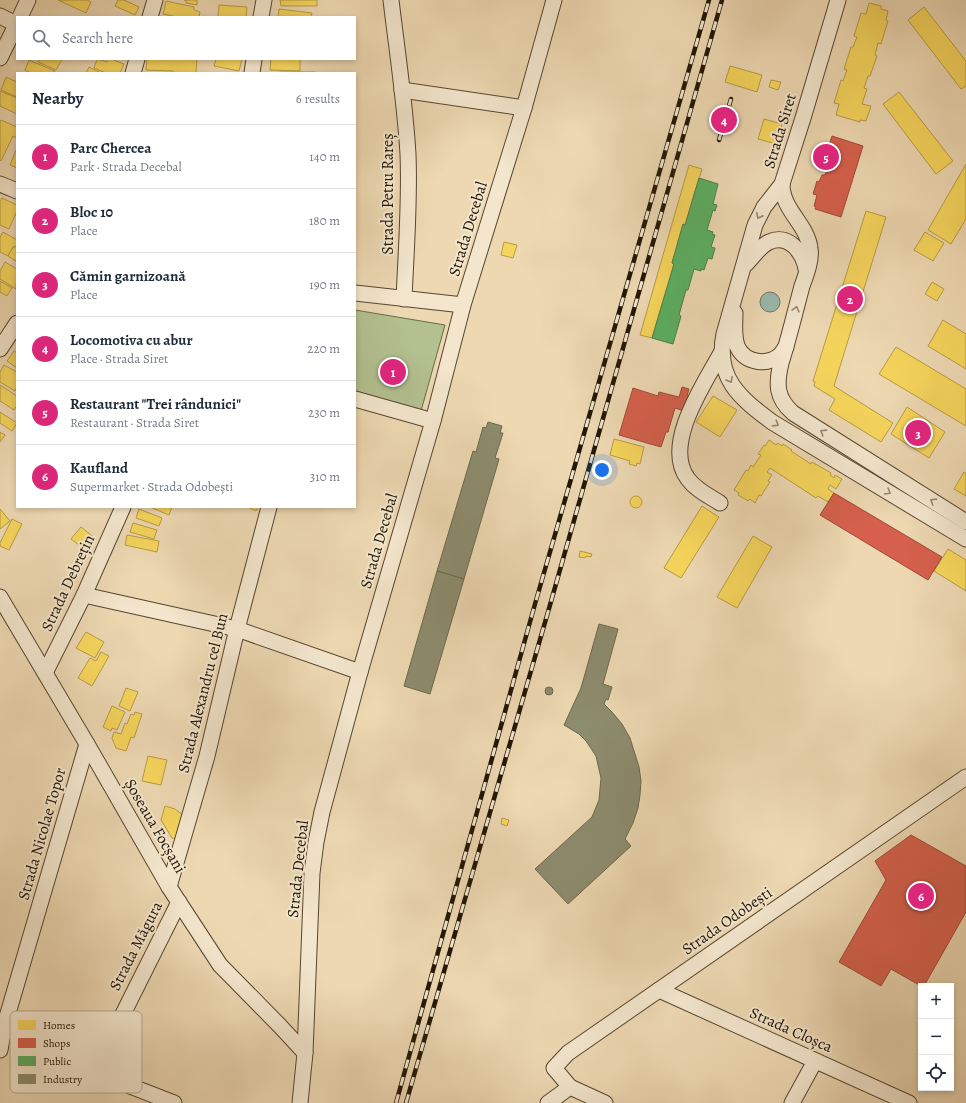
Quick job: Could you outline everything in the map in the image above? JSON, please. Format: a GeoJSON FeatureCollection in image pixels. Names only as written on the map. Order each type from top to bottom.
{"type":"FeatureCollection","features":[{"type":"Feature","properties":{"kind":"street"},"geometry":{"type":"LineString","coordinates":[[20,16],[28,0]]}},
{"type":"Feature","properties":{"kind":"street"},"geometry":{"type":"LineString","coordinates":[[150,16],[155,0]]}},
{"type":"Feature","properties":{"kind":"street"},"geometry":{"type":"LineString","coordinates":[[261,16],[264,0]]}},
{"type":"Feature","properties":{"kind":"street","name":"Strada Petru Rareș"},"geometry":{"type":"LineString","coordinates":[[391,0],[408,154],[404,299]]}},
{"type":"Feature","properties":{"kind":"street","name":"Strada Decebal"},"geometry":{"type":"LineString","coordinates":[[300,1103],[305,1053],[312,873],[322,812],[360,672],[433,421],[463,305],[524,108],[554,0]]}},
{"type":"Feature","properties":{"kind":"street","name":"Strada Siret"},"geometry":{"type":"LineString","coordinates":[[838,0],[782,184],[764,207],[755,225],[724,334],[721,353],[724,368],[734,388],[772,422],[966,539]]}},
{"type":"Feature","properties":{"kind":"street"},"geometry":{"type":"LineString","coordinates":[[0,16],[16,23]]}},
{"type":"Feature","properties":{"kind":"street"},"geometry":{"type":"LineString","coordinates":[[0,58],[16,25]]}},
{"type":"Feature","properties":{"kind":"street"},"geometry":{"type":"LineString","coordinates":[[133,72],[137,60]]}},
{"type":"Feature","properties":{"kind":"street"},"geometry":{"type":"LineString","coordinates":[[252,72],[254,60]]}},
{"type":"Feature","properties":{"kind":"street"},"geometry":{"type":"LineString","coordinates":[[402,90],[524,108]]}},
{"type":"Feature","properties":{"kind":"street"},"geometry":{"type":"LineString","coordinates":[[0,184],[16,191]]}},
{"type":"Feature","properties":{"kind":"street"},"geometry":{"type":"LineString","coordinates":[[782,184],[782,192],[786,204],[803,230],[810,247],[810,260],[779,371],[778,386],[780,397],[786,407],[793,413],[966,522]]}},
{"type":"Feature","properties":{"kind":"street","name":"Strada Siret"},"geometry":{"type":"LineString","coordinates":[[744,267],[764,244],[776,240],[782,240],[795,246],[802,255],[806,272]]}},
{"type":"Feature","properties":{"kind":"street"},"geometry":{"type":"LineString","coordinates":[[356,293],[463,305]]}},
{"type":"Feature","properties":{"kind":"street","name":"Strada Siret"},"geometry":{"type":"LineString","coordinates":[[734,298],[735,341],[745,357],[755,361],[768,360],[779,355],[786,347]]}},
{"type":"Feature","properties":{"kind":"street"},"geometry":{"type":"LineString","coordinates":[[0,349],[16,324]]}},
{"type":"Feature","properties":{"kind":"street"},"geometry":{"type":"LineString","coordinates":[[720,503],[689,480],[683,468],[680,454],[682,436],[688,414],[721,353]]}},
{"type":"Feature","properties":{"kind":"street"},"geometry":{"type":"LineString","coordinates":[[356,399],[433,421]]}},
{"type":"Feature","properties":{"kind":"street","name":"Strada Debrețin"},"geometry":{"type":"LineString","coordinates":[[45,673],[84,595],[123,508]]}},
{"type":"Feature","properties":{"kind":"street","name":"Strada Alexandru cel Bun"},"geometry":{"type":"LineString","coordinates":[[169,887],[207,756],[237,629],[269,508]]}},
{"type":"Feature","properties":{"kind":"street"},"geometry":{"type":"LineString","coordinates":[[84,595],[237,629],[360,672]]}},
{"type":"Feature","properties":{"kind":"street","name":"Șoseaua Focșani"},"geometry":{"type":"LineString","coordinates":[[0,597],[169,887],[220,965],[305,1053]]}},
{"type":"Feature","properties":{"kind":"street","name":"Strada Nicolae Topor"},"geometry":{"type":"LineString","coordinates":[[0,1050],[2,1026],[87,744]]}},
{"type":"Feature","properties":{"kind":"street","name":"Strada Odobești"},"geometry":{"type":"LineString","coordinates":[[570,1087],[554,1068],[568,1053],[966,777]]}},
{"type":"Feature","properties":{"kind":"street","name":"Strada Măgura"},"geometry":{"type":"LineString","coordinates":[[124,1011],[179,902]]}},
{"type":"Feature","properties":{"kind":"street","name":"Strada Cloșca"},"geometry":{"type":"LineString","coordinates":[[659,990],[909,1103]]}},
{"type":"Feature","properties":{"kind":"street"},"geometry":{"type":"LineString","coordinates":[[792,1103],[815,1061]]}},
{"type":"Feature","properties":{"kind":"street"},"geometry":{"type":"LineString","coordinates":[[548,1103],[570,1087],[605,1103]]}},
{"type":"Feature","properties":{"kind":"street"},"geometry":{"type":"LineString","coordinates":[[142,1091],[174,1103]]}},
{"type":"Feature","properties":{"kind":"green space"},"geometry":{"type":"Polygon","coordinates":[[[356,310],[445,325],[421,411],[356,392],[356,310]]]}},
{"type":"Feature","properties":{"kind":"water"},"geometry":{"type":"Polygon","coordinates":[[[770,292],[777,295],[780,302],[777,309],[770,312],[763,309],[760,302],[763,295],[770,292]]]}},
{"type":"Feature","properties":{"kind":"building: Homes"},"geometry":{"type":"Polygon","coordinates":[[[58,0],[87,0],[91,2],[86,13],[58,0]]]}},
{"type":"Feature","properties":{"kind":"building: Homes"},"geometry":{"type":"Polygon","coordinates":[[[118,0],[124,0],[139,7],[135,15],[115,6],[118,0]]]}},
{"type":"Feature","properties":{"kind":"building: Homes"},"geometry":{"type":"Polygon","coordinates":[[[186,0],[197,0],[197,5],[186,3],[186,0]]]}},
{"type":"Feature","properties":{"kind":"building: Homes"},"geometry":{"type":"Polygon","coordinates":[[[280,0],[317,0],[317,6],[281,6],[280,0]]]}},
{"type":"Feature","properties":{"kind":"building: Homes"},"geometry":{"type":"Polygon","coordinates":[[[166,1],[194,7],[194,10],[200,12],[199,16],[172,16],[163,14],[166,1]]]}},
{"type":"Feature","properties":{"kind":"building: Homes"},"geometry":{"type":"Polygon","coordinates":[[[869,3],[881,6],[881,9],[888,11],[886,20],[888,21],[881,44],[878,43],[875,55],[877,56],[864,88],[867,89],[862,104],[871,106],[866,121],[860,120],[860,122],[836,115],[839,104],[834,103],[841,80],[843,81],[847,70],[844,69],[851,47],[853,47],[857,37],[854,36],[861,13],[866,14],[869,3]]]}},
{"type":"Feature","properties":{"kind":"building: Homes"},"geometry":{"type":"Polygon","coordinates":[[[219,5],[247,7],[246,16],[218,16],[219,5]]]}},
{"type":"Feature","properties":{"kind":"building: Homes"},"geometry":{"type":"Polygon","coordinates":[[[924,7],[966,61],[966,86],[961,89],[908,20],[924,7]]]}},
{"type":"Feature","properties":{"kind":"building: Homes"},"geometry":{"type":"Polygon","coordinates":[[[279,9],[312,13],[311,16],[278,16],[279,9]]]}},
{"type":"Feature","properties":{"kind":"building: Homes"},"geometry":{"type":"Polygon","coordinates":[[[29,60],[55,71],[28,72],[25,70],[29,60]]]}},
{"type":"Feature","properties":{"kind":"building: Homes"},"geometry":{"type":"Polygon","coordinates":[[[39,60],[61,60],[56,70],[38,62],[39,60]]]}},
{"type":"Feature","properties":{"kind":"building: Homes"},"geometry":{"type":"Polygon","coordinates":[[[97,60],[107,62],[108,60],[114,60],[124,64],[120,72],[104,72],[94,68],[97,60]]]}},
{"type":"Feature","properties":{"kind":"building: Homes"},"geometry":{"type":"Polygon","coordinates":[[[147,60],[197,60],[196,72],[146,70],[147,60]]]}},
{"type":"Feature","properties":{"kind":"building: Homes"},"geometry":{"type":"Polygon","coordinates":[[[216,60],[242,60],[239,71],[214,66],[216,60]]]}},
{"type":"Feature","properties":{"kind":"building: Homes"},"geometry":{"type":"Polygon","coordinates":[[[271,60],[300,60],[300,71],[270,70],[271,60]]]}},
{"type":"Feature","properties":{"kind":"building: Homes"},"geometry":{"type":"Polygon","coordinates":[[[730,66],[762,75],[757,92],[725,82],[730,66]]]}},
{"type":"Feature","properties":{"kind":"building: Homes"},"geometry":{"type":"Polygon","coordinates":[[[89,67],[99,72],[86,72],[89,67]]]}},
{"type":"Feature","properties":{"kind":"building: Homes"},"geometry":{"type":"Polygon","coordinates":[[[6,77],[16,82],[16,97],[1,90],[6,77]]]}},
{"type":"Feature","properties":{"kind":"building: Homes"},"geometry":{"type":"Polygon","coordinates":[[[771,80],[781,82],[778,90],[769,87],[771,80]]]}},
{"type":"Feature","properties":{"kind":"building: Homes"},"geometry":{"type":"Polygon","coordinates":[[[0,91],[16,98],[16,114],[0,106],[0,91]]]}},
{"type":"Feature","properties":{"kind":"building: Homes"},"geometry":{"type":"Polygon","coordinates":[[[899,92],[953,161],[936,174],[883,104],[899,92]]]}},
{"type":"Feature","properties":{"kind":"building: Homes"},"geometry":{"type":"Polygon","coordinates":[[[764,119],[782,124],[776,144],[758,139],[764,119]]]}},
{"type":"Feature","properties":{"kind":"building: Homes"},"geometry":{"type":"Polygon","coordinates":[[[1,120],[16,127],[16,138],[13,136],[1,161],[0,160],[1,120]]]}},
{"type":"Feature","properties":{"kind":"building: Homes"},"geometry":{"type":"Polygon","coordinates":[[[16,150],[16,168],[10,165],[16,150]]]}},
{"type":"Feature","properties":{"kind":"building: Homes"},"geometry":{"type":"Polygon","coordinates":[[[966,164],[966,219],[951,244],[928,230],[966,164]]]}},
{"type":"Feature","properties":{"kind":"building: Homes"},"geometry":{"type":"Polygon","coordinates":[[[689,165],[702,169],[685,225],[683,224],[672,263],[674,264],[652,338],[640,335],[689,165]]]}},
{"type":"Feature","properties":{"kind":"building: Homes"},"geometry":{"type":"Polygon","coordinates":[[[2,198],[16,205],[16,213],[9,229],[0,225],[0,201],[2,198]]]}},
{"type":"Feature","properties":{"kind":"building: Homes"},"geometry":{"type":"Polygon","coordinates":[[[866,211],[886,217],[834,386],[893,423],[881,442],[829,410],[835,399],[814,386],[815,382],[813,381],[866,211]]]}},
{"type":"Feature","properties":{"kind":"building: Homes"},"geometry":{"type":"Polygon","coordinates":[[[3,232],[16,239],[16,247],[13,247],[8,256],[0,252],[0,237],[3,232]]]}},
{"type":"Feature","properties":{"kind":"building: Homes"},"geometry":{"type":"Polygon","coordinates":[[[925,232],[944,243],[933,261],[914,250],[925,232]]]}},
{"type":"Feature","properties":{"kind":"building: Homes"},"geometry":{"type":"Polygon","coordinates":[[[504,242],[517,245],[513,258],[501,255],[504,242]]]}},
{"type":"Feature","properties":{"kind":"building: Homes"},"geometry":{"type":"Polygon","coordinates":[[[13,247],[16,247],[16,261],[8,256],[13,247]]]}},
{"type":"Feature","properties":{"kind":"building: Homes"},"geometry":{"type":"Polygon","coordinates":[[[5,262],[16,268],[16,289],[0,279],[0,271],[5,262]]]}},
{"type":"Feature","properties":{"kind":"building: Homes"},"geometry":{"type":"Polygon","coordinates":[[[0,281],[12,288],[7,296],[0,292],[0,281]]]}},
{"type":"Feature","properties":{"kind":"building: Homes"},"geometry":{"type":"Polygon","coordinates":[[[932,282],[944,289],[937,301],[925,294],[932,282]]]}},
{"type":"Feature","properties":{"kind":"building: Homes"},"geometry":{"type":"Polygon","coordinates":[[[943,320],[966,334],[966,369],[928,346],[943,320]]]}},
{"type":"Feature","properties":{"kind":"building: Homes"},"geometry":{"type":"Polygon","coordinates":[[[896,347],[966,389],[966,426],[879,374],[896,347]]]}},
{"type":"Feature","properties":{"kind":"building: Homes"},"geometry":{"type":"Polygon","coordinates":[[[14,351],[16,352],[16,367],[7,361],[14,351]]]}},
{"type":"Feature","properties":{"kind":"building: Homes"},"geometry":{"type":"Polygon","coordinates":[[[4,365],[16,371],[15,391],[0,382],[0,372],[4,365]]]}},
{"type":"Feature","properties":{"kind":"building: Homes"},"geometry":{"type":"Polygon","coordinates":[[[0,385],[16,395],[16,407],[14,410],[0,401],[0,385]]]}},
{"type":"Feature","properties":{"kind":"building: Homes"},"geometry":{"type":"Polygon","coordinates":[[[713,396],[737,410],[720,437],[696,422],[713,396]]]}},
{"type":"Feature","properties":{"kind":"building: Homes"},"geometry":{"type":"Polygon","coordinates":[[[907,407],[945,432],[929,458],[891,434],[907,407]]]}},
{"type":"Feature","properties":{"kind":"building: Homes"},"geometry":{"type":"Polygon","coordinates":[[[0,412],[16,422],[16,425],[12,431],[0,423],[0,412]]]}},
{"type":"Feature","properties":{"kind":"building: Homes"},"geometry":{"type":"Polygon","coordinates":[[[0,432],[5,435],[0,442],[0,432]]]}},
{"type":"Feature","properties":{"kind":"building: Homes"},"geometry":{"type":"Polygon","coordinates":[[[614,439],[644,447],[640,464],[637,463],[636,466],[629,464],[630,461],[610,455],[614,439]]]}},
{"type":"Feature","properties":{"kind":"building: Homes"},"geometry":{"type":"Polygon","coordinates":[[[769,440],[776,445],[778,443],[782,446],[783,444],[811,464],[812,462],[831,473],[830,475],[834,478],[835,475],[842,479],[836,489],[830,485],[828,489],[834,493],[828,502],[818,496],[816,498],[770,468],[767,472],[772,475],[768,481],[770,482],[761,496],[759,495],[755,503],[750,499],[748,501],[738,495],[739,493],[734,490],[746,470],[748,471],[751,465],[753,467],[761,455],[758,454],[769,440]]]}},
{"type":"Feature","properties":{"kind":"building: Homes"},"geometry":{"type":"Polygon","coordinates":[[[964,472],[966,473],[966,496],[954,489],[964,472]]]}},
{"type":"Feature","properties":{"kind":"building: Homes"},"geometry":{"type":"Polygon","coordinates":[[[634,496],[638,496],[642,502],[638,508],[634,508],[630,504],[630,500],[634,496]]]}},
{"type":"Feature","properties":{"kind":"building: Homes"},"geometry":{"type":"Polygon","coordinates":[[[702,506],[719,517],[681,578],[664,568],[702,506]]]}},
{"type":"Feature","properties":{"kind":"building: Homes"},"geometry":{"type":"Polygon","coordinates":[[[152,508],[172,508],[169,515],[152,508]]]}},
{"type":"Feature","properties":{"kind":"building: Homes"},"geometry":{"type":"Polygon","coordinates":[[[250,508],[258,508],[256,511],[250,508]]]}},
{"type":"Feature","properties":{"kind":"building: Homes"},"geometry":{"type":"Polygon","coordinates":[[[0,509],[10,521],[0,529],[0,509]]]}},
{"type":"Feature","properties":{"kind":"building: Homes"},"geometry":{"type":"Polygon","coordinates":[[[139,509],[162,518],[159,526],[136,518],[139,509]]]}},
{"type":"Feature","properties":{"kind":"building: Homes"},"geometry":{"type":"Polygon","coordinates":[[[12,519],[22,524],[9,550],[0,546],[0,543],[12,519]]]}},
{"type":"Feature","properties":{"kind":"building: Homes"},"geometry":{"type":"Polygon","coordinates":[[[133,523],[157,530],[154,539],[130,532],[133,523]]]}},
{"type":"Feature","properties":{"kind":"building: Homes"},"geometry":{"type":"Polygon","coordinates":[[[81,527],[96,539],[87,551],[71,539],[81,527]]]}},
{"type":"Feature","properties":{"kind":"building: Homes"},"geometry":{"type":"Polygon","coordinates":[[[127,535],[159,541],[157,552],[125,545],[127,535]]]}},
{"type":"Feature","properties":{"kind":"building: Homes"},"geometry":{"type":"Polygon","coordinates":[[[753,536],[772,547],[737,608],[717,597],[753,536]]]}},
{"type":"Feature","properties":{"kind":"building: Homes"},"geometry":{"type":"Polygon","coordinates":[[[948,549],[966,560],[966,591],[934,571],[948,549]]]}},
{"type":"Feature","properties":{"kind":"building: Homes"},"geometry":{"type":"Polygon","coordinates":[[[580,551],[592,554],[591,557],[579,557],[580,551]]]}},
{"type":"Feature","properties":{"kind":"building: Homes"},"geometry":{"type":"Polygon","coordinates":[[[86,632],[104,642],[95,658],[76,648],[86,632]]]}},
{"type":"Feature","properties":{"kind":"building: Homes"},"geometry":{"type":"Polygon","coordinates":[[[101,652],[109,656],[92,686],[78,678],[90,658],[96,661],[101,652]]]}},
{"type":"Feature","properties":{"kind":"building: Homes"},"geometry":{"type":"Polygon","coordinates":[[[126,688],[138,692],[130,711],[119,706],[126,688]]]}},
{"type":"Feature","properties":{"kind":"building: Homes"},"geometry":{"type":"Polygon","coordinates":[[[112,706],[125,712],[117,730],[112,728],[111,731],[103,727],[112,706]]]}},
{"type":"Feature","properties":{"kind":"building: Homes"},"geometry":{"type":"Polygon","coordinates":[[[135,712],[142,714],[134,738],[131,737],[126,751],[116,748],[112,738],[114,732],[121,734],[125,723],[127,724],[131,714],[134,715],[135,712]]]}},
{"type":"Feature","properties":{"kind":"building: Homes"},"geometry":{"type":"Polygon","coordinates":[[[148,756],[167,760],[161,785],[142,781],[148,756]]]}},
{"type":"Feature","properties":{"kind":"building: Homes"},"geometry":{"type":"Polygon","coordinates":[[[165,806],[175,809],[183,815],[178,839],[172,838],[161,820],[165,806]]]}},
{"type":"Feature","properties":{"kind":"building: Homes"},"geometry":{"type":"Polygon","coordinates":[[[502,818],[509,820],[507,826],[501,824],[502,818]]]}},
{"type":"Feature","properties":{"kind":"building: Shops"},"geometry":{"type":"Polygon","coordinates":[[[832,136],[863,146],[841,217],[815,209],[816,207],[814,206],[817,195],[813,194],[817,181],[819,182],[822,175],[825,175],[828,167],[823,157],[831,153],[833,146],[829,145],[832,136]]]}},
{"type":"Feature","properties":{"kind":"building: Shops"},"geometry":{"type":"Polygon","coordinates":[[[682,387],[689,389],[687,396],[689,396],[684,411],[675,408],[668,432],[666,432],[661,447],[619,435],[633,388],[658,396],[659,392],[679,397],[682,387]]]}},
{"type":"Feature","properties":{"kind":"building: Shops"},"geometry":{"type":"Polygon","coordinates":[[[834,493],[942,557],[928,580],[820,515],[834,493]]]}},
{"type":"Feature","properties":{"kind":"building: Shops"},"geometry":{"type":"Polygon","coordinates":[[[911,835],[966,866],[966,912],[926,983],[918,983],[918,984],[891,969],[881,986],[839,962],[886,880],[875,861],[911,835]]]}},
{"type":"Feature","properties":{"kind":"building: Public"},"geometry":{"type":"Polygon","coordinates":[[[699,178],[718,184],[713,204],[717,205],[715,211],[713,210],[707,230],[713,232],[712,234],[715,235],[711,247],[715,248],[712,259],[708,258],[704,270],[701,269],[701,271],[694,269],[679,315],[681,316],[673,344],[652,338],[674,264],[672,263],[683,224],[685,225],[699,178]]]}},
{"type":"Feature","properties":{"kind":"building: Industry"},"geometry":{"type":"Polygon","coordinates":[[[488,422],[502,426],[500,433],[503,433],[495,458],[499,459],[464,579],[437,571],[473,451],[476,452],[483,427],[486,428],[488,422]]]}},
{"type":"Feature","properties":{"kind":"building: Industry"},"geometry":{"type":"Polygon","coordinates":[[[437,571],[464,579],[430,694],[404,686],[437,571]]]}},
{"type":"Feature","properties":{"kind":"building: Industry"},"geometry":{"type":"Polygon","coordinates":[[[599,624],[618,629],[603,684],[612,687],[608,700],[606,699],[604,704],[622,724],[630,738],[639,767],[641,781],[640,795],[638,808],[633,823],[625,839],[631,846],[568,904],[535,869],[592,817],[599,800],[601,778],[596,756],[586,741],[579,734],[564,725],[581,688],[599,624]]]}},
{"type":"Feature","properties":{"kind":"building: Industry"},"geometry":{"type":"Polygon","coordinates":[[[547,687],[551,687],[553,691],[551,695],[547,695],[545,693],[545,689],[547,687]]]}},
{"type":"Feature","properties":{"kind":"railway"},"geometry":{"type":"LineString","coordinates":[[396,1103],[535,604],[709,0]]}},
{"type":"Feature","properties":{"kind":"railway"},"geometry":{"type":"LineString","coordinates":[[406,1103],[548,612],[722,0]]}},
{"type":"Feature","properties":{"kind":"railway"},"geometry":{"type":"LineString","coordinates":[[719,140],[731,99]]}},
{"type":"Feature","properties":{"kind":"place","name":"Locomotiva cu abur"},"geometry":{"type":"Point","coordinates":[724,120]}},
{"type":"Feature","properties":{"kind":"place","name":"Restaurant \"Trei rândunici\""},"geometry":{"type":"Point","coordinates":[826,157]}},
{"type":"Feature","properties":{"kind":"place","name":"Bloc 10"},"geometry":{"type":"Point","coordinates":[850,299]}},
{"type":"Feature","properties":{"kind":"place","name":"Parc Chercea"},"geometry":{"type":"Point","coordinates":[393,372]}},
{"type":"Feature","properties":{"kind":"place","name":"Cămin garnizoană"},"geometry":{"type":"Point","coordinates":[918,433]}},
{"type":"Feature","properties":{"kind":"place","name":"Kaufland"},"geometry":{"type":"Point","coordinates":[921,896]}}]}
